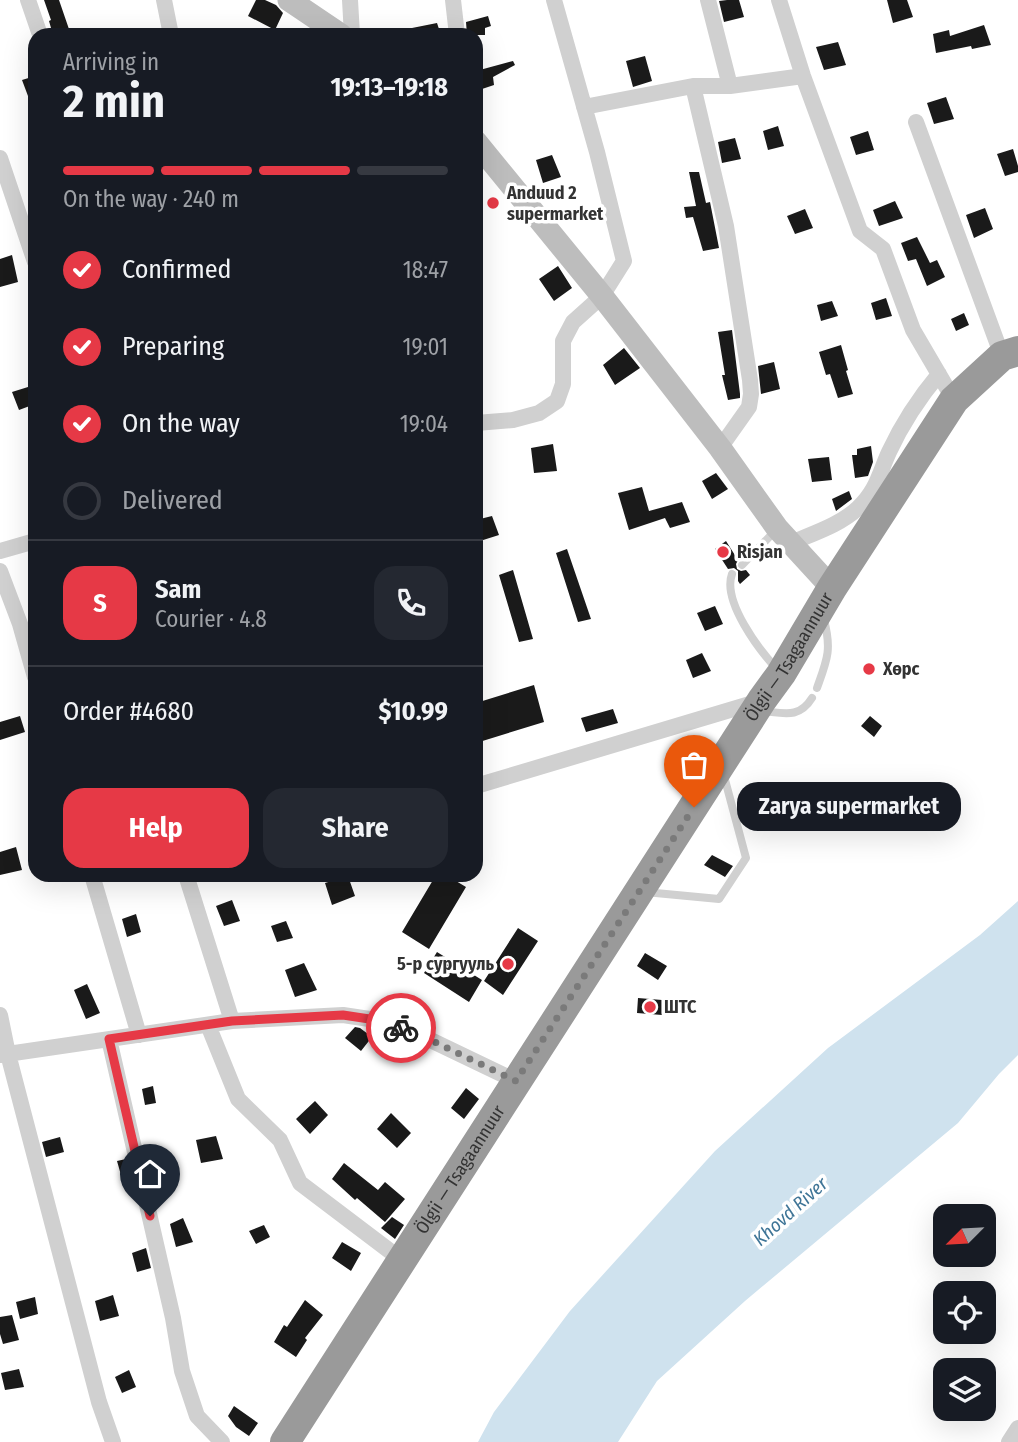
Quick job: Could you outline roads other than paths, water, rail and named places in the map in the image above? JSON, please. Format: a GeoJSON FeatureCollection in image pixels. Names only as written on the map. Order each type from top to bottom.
{"type":"FeatureCollection","features":[{"type":"Feature","properties":{"kind":"highway","name":"Ölgii — Tsagaannuur"},"geometry":{"type":"LineString","coordinates":[[285,1442],[781,674],[826,598],[954,400],[1010,353]]}},
{"type":"Feature","properties":{"kind":"street"},"geometry":{"type":"LineString","coordinates":[[29,0],[38,28]]}},
{"type":"Feature","properties":{"kind":"street"},"geometry":{"type":"LineString","coordinates":[[164,0],[170,28]]}},
{"type":"Feature","properties":{"kind":"street"},"geometry":{"type":"LineString","coordinates":[[289,0],[331,28]]}},
{"type":"Feature","properties":{"kind":"street"},"geometry":{"type":"LineString","coordinates":[[350,0],[352,28]]}},
{"type":"Feature","properties":{"kind":"street"},"geometry":{"type":"LineString","coordinates":[[453,0],[456,28]]}},
{"type":"Feature","properties":{"kind":"street"},"geometry":{"type":"LineString","coordinates":[[483,422],[513,420],[539,413],[557,401],[563,384],[563,341],[573,321],[602,296],[624,261],[597,152],[554,0]]}},
{"type":"Feature","properties":{"kind":"street"},"geometry":{"type":"LineString","coordinates":[[708,0],[730,86]]}},
{"type":"Feature","properties":{"kind":"street"},"geometry":{"type":"LineString","coordinates":[[779,0],[803,76],[860,231],[883,249],[913,330],[954,400]]}},
{"type":"Feature","properties":{"kind":"street"},"geometry":{"type":"LineString","coordinates":[[583,107],[693,86],[730,86],[803,76]]}},
{"type":"Feature","properties":{"kind":"street"},"geometry":{"type":"LineString","coordinates":[[693,86],[726,226],[751,387],[749,407],[720,448]]}},
{"type":"Feature","properties":{"kind":"street"},"geometry":{"type":"LineString","coordinates":[[916,122],[1010,353]]}},
{"type":"Feature","properties":{"kind":"street"},"geometry":{"type":"LineString","coordinates":[[483,151],[602,296],[720,448],[826,598]]}},
{"type":"Feature","properties":{"kind":"street"},"geometry":{"type":"LineString","coordinates":[[0,158],[28,240]]}},
{"type":"Feature","properties":{"kind":"street"},"geometry":{"type":"LineString","coordinates":[[784,536],[837,523],[856,510],[878,481],[888,453],[905,421],[939,374]]}},
{"type":"Feature","properties":{"kind":"street"},"geometry":{"type":"LineString","coordinates":[[0,551],[28,543]]}},
{"type":"Feature","properties":{"kind":"street"},"geometry":{"type":"LineString","coordinates":[[0,571],[28,652]]}},
{"type":"Feature","properties":{"kind":"street"},"geometry":{"type":"LineString","coordinates":[[483,784],[759,705]]}},
{"type":"Feature","properties":{"kind":"street"},"geometry":{"type":"LineString","coordinates":[[94,882],[138,1035]]}},
{"type":"Feature","properties":{"kind":"street"},"geometry":{"type":"LineString","coordinates":[[188,882],[232,1021]]}},
{"type":"Feature","properties":{"kind":"street"},"geometry":{"type":"LineString","coordinates":[[0,1015],[4,1054],[99,1402],[113,1442]]}},
{"type":"Feature","properties":{"kind":"street"},"geometry":{"type":"LineString","coordinates":[[4,1054],[232,1021],[343,1015],[376,1020],[418,1034],[516,1081]]}},
{"type":"Feature","properties":{"kind":"street"},"geometry":{"type":"LineString","coordinates":[[208,1025],[238,1099],[280,1140],[300,1183],[403,1261]]}},
{"type":"Feature","properties":{"kind":"street"},"geometry":{"type":"LineString","coordinates":[[109,1039],[173,1318],[182,1371],[197,1416],[222,1442]]}},
{"type":"Feature","properties":{"kind":"street"},"geometry":{"type":"LineString","coordinates":[[1009,1442],[1018,1428]]}},
{"type":"Feature","properties":{"kind":"lane"},"geometry":{"type":"LineString","coordinates":[[742,565],[784,536]]}},
{"type":"Feature","properties":{"kind":"lane"},"geometry":{"type":"LineString","coordinates":[[732,574],[729,582],[732,596],[743,622],[761,652],[781,674]]}},
{"type":"Feature","properties":{"kind":"lane"},"geometry":{"type":"LineString","coordinates":[[817,688],[827,661],[829,640],[826,598]]}},
{"type":"Feature","properties":{"kind":"lane"},"geometry":{"type":"LineString","coordinates":[[759,705],[789,713],[799,712],[812,698]]}},
{"type":"Feature","properties":{"kind":"lane"},"geometry":{"type":"LineString","coordinates":[[639,891],[719,899],[746,858],[721,764]]}},
{"type":"Feature","properties":{"kind":"water","name":"Khovd River"},"geometry":{"type":"Polygon","coordinates":[[[1018,901],[1018,1055],[958,1123],[745,1301],[657,1381],[618,1442],[478,1442],[494,1412],[570,1311],[715,1151],[828,1048],[980,935],[1018,901]]]}},
{"type":"Feature","properties":{"kind":"place","name":"Anduud 2 supermarket"},"geometry":{"type":"Point","coordinates":[493,203]}},
{"type":"Feature","properties":{"kind":"place","name":"Risjan"},"geometry":{"type":"Point","coordinates":[723,552]}},
{"type":"Feature","properties":{"kind":"place","name":"Хөрс"},"geometry":{"type":"Point","coordinates":[869,669]}},
{"type":"Feature","properties":{"kind":"place","name":"Zarya supermarket"},"geometry":{"type":"Point","coordinates":[694,807]}},
{"type":"Feature","properties":{"kind":"place","name":"5-р сургууль"},"geometry":{"type":"Point","coordinates":[508,964]}},
{"type":"Feature","properties":{"kind":"place","name":"ШТС"},"geometry":{"type":"Point","coordinates":[650,1007]}}]}
